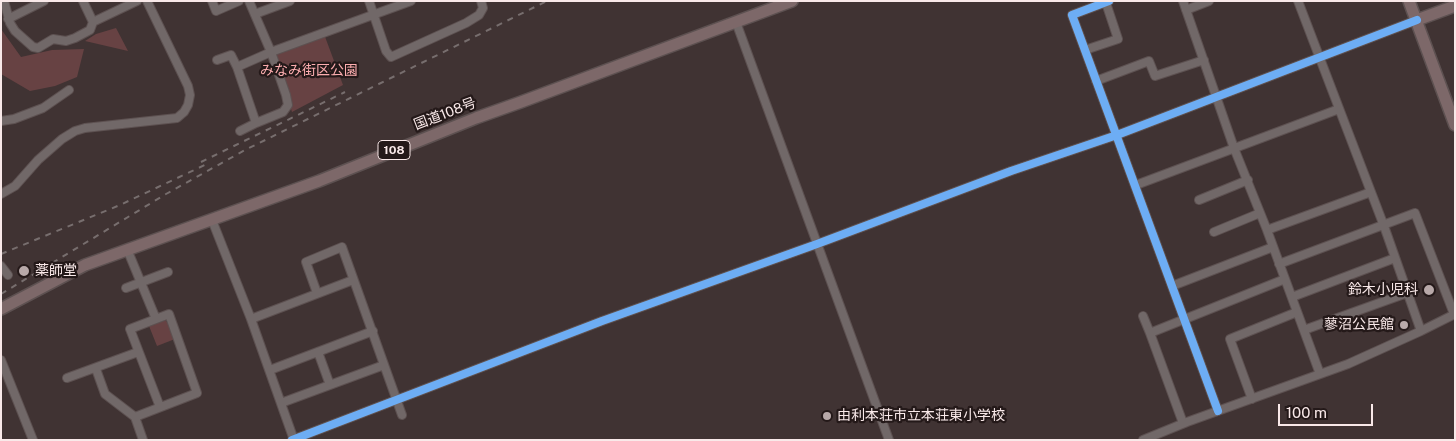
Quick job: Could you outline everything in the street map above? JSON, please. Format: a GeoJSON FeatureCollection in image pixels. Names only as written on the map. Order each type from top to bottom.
{"type":"FeatureCollection","features":[{"type":"Feature","properties":{"kind":"highway","name":"国道108号"},"geometry":{"type":"LineString","coordinates":[[1,309],[85,265],[212,220],[476,118],[792,1]]}},
{"type":"Feature","properties":{"kind":"highway"},"geometry":{"type":"LineString","coordinates":[[1410,1],[1455,125]]}},
{"type":"Feature","properties":{"kind":"highway"},"geometry":{"type":"LineString","coordinates":[[1417,20],[1455,6]]}},
{"type":"Feature","properties":{"kind":"street"},"geometry":{"type":"LineString","coordinates":[[4,1],[8,19],[15,31],[32,47],[38,48],[53,39],[66,41],[75,38],[90,30],[93,22],[137,1]]}},
{"type":"Feature","properties":{"kind":"street"},"geometry":{"type":"LineString","coordinates":[[8,19],[44,1]]}},
{"type":"Feature","properties":{"kind":"street"},"geometry":{"type":"LineString","coordinates":[[83,1],[93,22]]}},
{"type":"Feature","properties":{"kind":"street"},"geometry":{"type":"LineString","coordinates":[[1,194],[15,186],[38,160],[62,139],[76,131],[85,128],[177,118],[184,112],[190,95],[188,86],[147,1]]}},
{"type":"Feature","properties":{"kind":"street"},"geometry":{"type":"LineString","coordinates":[[212,1],[216,11],[239,1]]}},
{"type":"Feature","properties":{"kind":"street"},"geometry":{"type":"LineString","coordinates":[[240,131],[283,112],[288,105],[286,94],[249,1]]}},
{"type":"Feature","properties":{"kind":"street"},"geometry":{"type":"LineString","coordinates":[[255,14],[290,1]]}},
{"type":"Feature","properties":{"kind":"street"},"geometry":{"type":"LineString","coordinates":[[369,1],[386,52],[391,57],[479,15],[483,8],[481,1]]}},
{"type":"Feature","properties":{"kind":"street"},"geometry":{"type":"LineString","coordinates":[[237,67],[270,52],[374,16],[411,1]]}},
{"type":"Feature","properties":{"kind":"street"},"geometry":{"type":"LineString","coordinates":[[1183,1],[1234,148],[1248,180],[1320,374]]}},
{"type":"Feature","properties":{"kind":"street"},"geometry":{"type":"LineString","coordinates":[[1186,10],[1209,1]]}},
{"type":"Feature","properties":{"kind":"street"},"geometry":{"type":"LineString","coordinates":[[1298,1],[1384,226],[1421,331]]}},
{"type":"Feature","properties":{"kind":"street"},"geometry":{"type":"LineString","coordinates":[[1085,50],[1118,39],[1107,2],[1072,15],[1218,411]]}},
{"type":"Feature","properties":{"kind":"street"},"geometry":{"type":"LineString","coordinates":[[212,220],[270,370],[293,439],[628,312],[1011,171],[1116,135],[1216,95],[1417,20]]}},
{"type":"Feature","properties":{"kind":"street"},"geometry":{"type":"LineString","coordinates":[[736,22],[889,440]]}},
{"type":"Feature","properties":{"kind":"street"},"geometry":{"type":"LineString","coordinates":[[217,60],[231,54],[256,123]]}},
{"type":"Feature","properties":{"kind":"street"},"geometry":{"type":"LineString","coordinates":[[1096,82],[1149,61],[1155,76],[1204,60]]}},
{"type":"Feature","properties":{"kind":"street"},"geometry":{"type":"LineString","coordinates":[[1,121],[14,119],[43,108],[69,90]]}},
{"type":"Feature","properties":{"kind":"street"},"geometry":{"type":"LineString","coordinates":[[1136,185],[1339,109]]}},
{"type":"Feature","properties":{"kind":"street"},"geometry":{"type":"LineString","coordinates":[[1199,200],[1248,180]]}},
{"type":"Feature","properties":{"kind":"street"},"geometry":{"type":"LineString","coordinates":[[1267,230],[1371,192]]}},
{"type":"Feature","properties":{"kind":"street"},"geometry":{"type":"LineString","coordinates":[[1214,232],[1260,213]]}},
{"type":"Feature","properties":{"kind":"street"},"geometry":{"type":"LineString","coordinates":[[1143,440],[1183,423],[1348,364],[1455,314],[1415,213],[1279,264]]}},
{"type":"Feature","properties":{"kind":"street"},"geometry":{"type":"LineString","coordinates":[[317,293],[306,262],[342,247],[402,415]]}},
{"type":"Feature","properties":{"kind":"street"},"geometry":{"type":"LineString","coordinates":[[1172,286],[1273,247]]}},
{"type":"Feature","properties":{"kind":"street"},"geometry":{"type":"LineString","coordinates":[[127,249],[156,319]]}},
{"type":"Feature","properties":{"kind":"street"},"geometry":{"type":"LineString","coordinates":[[1292,297],[1395,258]]}},
{"type":"Feature","properties":{"kind":"street"},"geometry":{"type":"LineString","coordinates":[[1,266],[8,275]]}},
{"type":"Feature","properties":{"kind":"street"},"geometry":{"type":"LineString","coordinates":[[126,288],[168,272]]}},
{"type":"Feature","properties":{"kind":"street"},"geometry":{"type":"LineString","coordinates":[[1150,333],[1285,279]]}},
{"type":"Feature","properties":{"kind":"street"},"geometry":{"type":"LineString","coordinates":[[251,319],[353,280]]}},
{"type":"Feature","properties":{"kind":"street"},"geometry":{"type":"LineString","coordinates":[[1304,330],[1407,293]]}},
{"type":"Feature","properties":{"kind":"street"},"geometry":{"type":"LineString","coordinates":[[1252,399],[1230,339],[1297,312]]}},
{"type":"Feature","properties":{"kind":"street"},"geometry":{"type":"LineString","coordinates":[[135,416],[160,407],[197,393],[169,314],[130,329],[160,407]]}},
{"type":"Feature","properties":{"kind":"street"},"geometry":{"type":"LineString","coordinates":[[1143,316],[1183,423]]}},
{"type":"Feature","properties":{"kind":"street"},"geometry":{"type":"LineString","coordinates":[[270,370],[373,331]]}},
{"type":"Feature","properties":{"kind":"street"},"geometry":{"type":"LineString","coordinates":[[67,378],[96,369],[138,352]]}},
{"type":"Feature","properties":{"kind":"street"},"geometry":{"type":"LineString","coordinates":[[318,352],[330,385]]}},
{"type":"Feature","properties":{"kind":"street"},"geometry":{"type":"LineString","coordinates":[[1,360],[33,440]]}},
{"type":"Feature","properties":{"kind":"street"},"geometry":{"type":"LineString","coordinates":[[281,403],[384,365]]}},
{"type":"Feature","properties":{"kind":"street"},"geometry":{"type":"LineString","coordinates":[[96,369],[105,394],[135,416],[143,440]]}},
{"type":"Feature","properties":{"kind":"street"},"geometry":{"type":"LineString","coordinates":[[1,384],[10,380]]}},
{"type":"Feature","properties":{"kind":"green space"},"geometry":{"type":"Polygon","coordinates":[[[116,28],[128,51],[85,41],[96,34],[116,28]]]}},
{"type":"Feature","properties":{"kind":"green space"},"geometry":{"type":"Polygon","coordinates":[[[1,29],[21,57],[52,50],[84,49],[77,77],[55,86],[30,91],[1,74],[1,29]]]}},
{"type":"Feature","properties":{"kind":"green space","name":"みなみ街区公園"},"geometry":{"type":"Polygon","coordinates":[[[324,34],[343,85],[292,112],[273,54],[324,34]]]}},
{"type":"Feature","properties":{"kind":"green space"},"geometry":{"type":"Polygon","coordinates":[[[165,320],[169,324],[175,339],[157,346],[149,326],[165,320]]]}},
{"type":"Feature","properties":{"kind":"railway"},"geometry":{"type":"LineString","coordinates":[[1,294],[166,194],[245,150],[547,1]]}},
{"type":"Feature","properties":{"kind":"railway"},"geometry":{"type":"LineString","coordinates":[[201,162],[345,92]]}},
{"type":"Feature","properties":{"kind":"railway"},"geometry":{"type":"LineString","coordinates":[[1,254],[120,205],[209,163]]}},
{"type":"Feature","properties":{"kind":"cycle path"},"geometry":{"type":"LineString","coordinates":[[1109,1],[1072,15],[1218,411]]}},
{"type":"Feature","properties":{"kind":"cycle path"},"geometry":{"type":"LineString","coordinates":[[292,440],[602,321],[817,244],[1011,171],[1117,135],[1417,20]]}},
{"type":"Feature","properties":{"kind":"place","name":"薬師堂"},"geometry":{"type":"Point","coordinates":[24,271]}},
{"type":"Feature","properties":{"kind":"place","name":"鈴木小児科"},"geometry":{"type":"Point","coordinates":[1429,290]}},
{"type":"Feature","properties":{"kind":"place","name":"蓼沼公民館"},"geometry":{"type":"Point","coordinates":[1404,325]}},
{"type":"Feature","properties":{"kind":"place","name":"由利本荘市立本荘東小学校"},"geometry":{"type":"Point","coordinates":[827,416]}}]}
